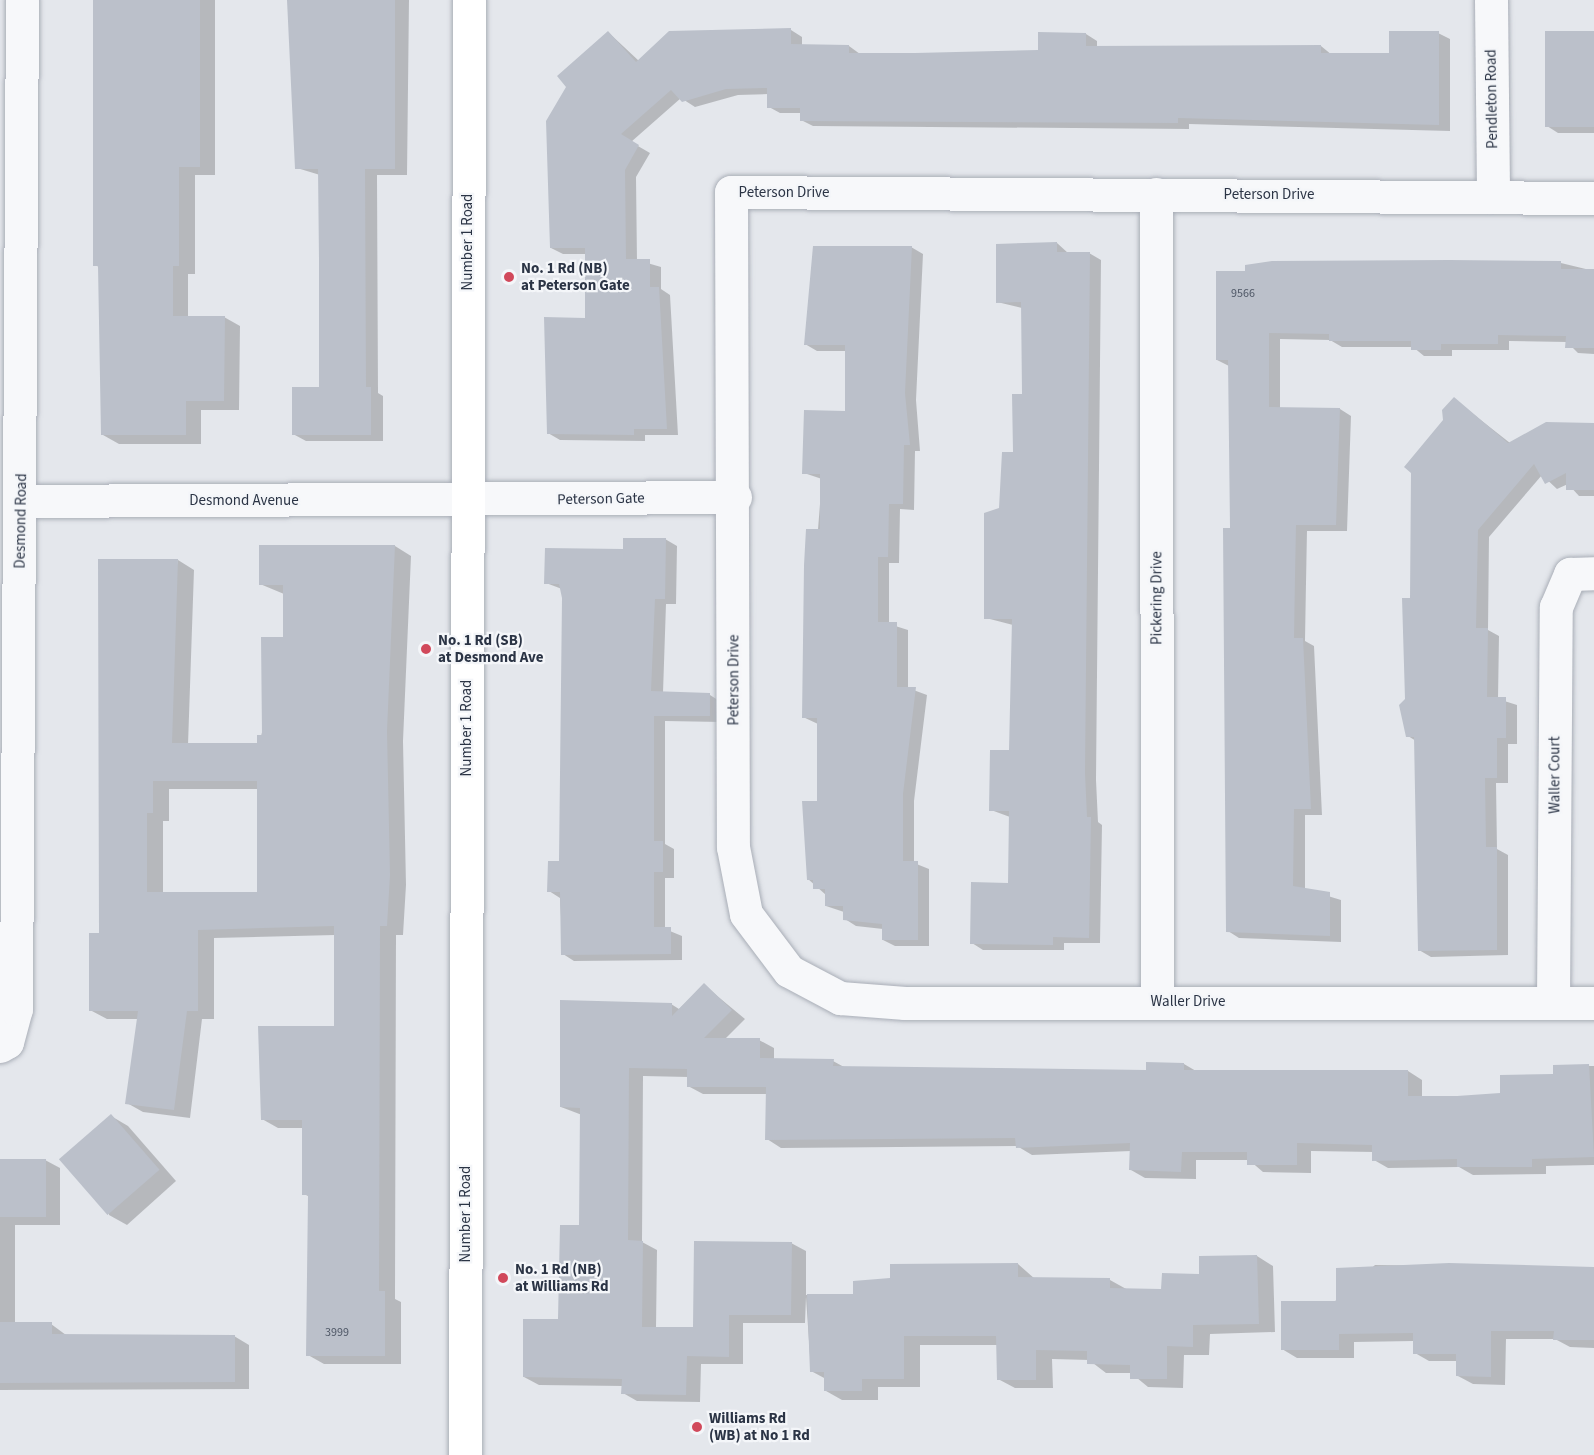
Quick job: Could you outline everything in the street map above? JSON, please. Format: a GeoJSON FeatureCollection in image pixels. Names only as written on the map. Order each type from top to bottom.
{"type":"FeatureCollection","features":[{"type":"Feature","properties":{"kind":"main road","name":"Number 1 Road"},"geometry":{"type":"LineString","coordinates":[[465,1455],[469,0]]}},
{"type":"Feature","properties":{"kind":"street","name":"Desmond Road"},"geometry":{"type":"LineString","coordinates":[[3,1044],[16,1009],[21,501],[22,0]]}},
{"type":"Feature","properties":{"kind":"street","name":"Pendleton Road"},"geometry":{"type":"LineString","coordinates":[[1491,0],[1493,197]]}},
{"type":"Feature","properties":{"kind":"street","name":"Peterson Drive"},"geometry":{"type":"LineString","coordinates":[[789,970],[756,932],[736,876],[731,192],[1594,198]]}},
{"type":"Feature","properties":{"kind":"street","name":"Pickering Drive"},"geometry":{"type":"LineString","coordinates":[[1156,195],[1157,1002]]}},
{"type":"Feature","properties":{"kind":"street","name":"Peterson Gate"},"geometry":{"type":"LineString","coordinates":[[467,500],[735,497]]}},
{"type":"Feature","properties":{"kind":"street","name":"Desmond Avenue"},"geometry":{"type":"LineString","coordinates":[[21,501],[467,500]]}},
{"type":"Feature","properties":{"kind":"street","name":"Waller Court"},"geometry":{"type":"LineString","coordinates":[[1553,1002],[1556,607],[1570,574],[1594,573]]}},
{"type":"Feature","properties":{"kind":"street","name":"Waller Drive"},"geometry":{"type":"LineString","coordinates":[[789,970],[819,990],[866,1002],[1594,1003]]}},
{"type":"Feature","properties":{"kind":"building"},"geometry":{"type":"Polygon","coordinates":[[[93,0],[200,0],[200,167],[179,167],[179,266],[173,266],[173,316],[225,316],[224,401],[186,401],[186,435],[101,435],[98,266],[93,266],[93,0]]]}},
{"type":"Feature","properties":{"kind":"building"},"geometry":{"type":"Polygon","coordinates":[[[287,0],[395,0],[395,169],[365,169],[366,387],[371,387],[371,435],[292,435],[292,387],[319,387],[318,169],[295,169],[287,0]]]}},
{"type":"Feature","properties":{"kind":"building"},"geometry":{"type":"Polygon","coordinates":[[[791,28],[791,44],[849,45],[849,53],[1038,50],[1038,32],[1086,33],[1086,46],[1321,45],[1321,53],[1389,53],[1389,31],[1439,31],[1439,125],[1178,118],[1178,123],[800,121],[800,108],[767,108],[767,88],[726,89],[682,102],[671,90],[621,134],[639,145],[625,170],[626,259],[650,259],[650,287],[659,287],[667,429],[634,429],[634,435],[547,434],[544,317],[585,318],[585,248],[550,248],[546,121],[566,87],[557,76],[608,31],[636,62],[669,31],[791,28]]]}},
{"type":"Feature","properties":{"kind":"building"},"geometry":{"type":"Polygon","coordinates":[[[1545,31],[1594,31],[1594,127],[1545,127],[1545,31]]]}},
{"type":"Feature","properties":{"kind":"building"},"geometry":{"type":"Polygon","coordinates":[[[1057,242],[1057,252],[1090,252],[1085,773],[1087,817],[1091,817],[1089,938],[1053,937],[1053,945],[970,944],[971,882],[1008,883],[1009,811],[989,811],[990,750],[1009,750],[1012,619],[984,619],[984,513],[999,508],[1002,452],[1013,452],[1012,394],[1022,394],[1021,302],[996,303],[996,244],[1057,242]]]}},
{"type":"Feature","properties":{"kind":"building"},"geometry":{"type":"Polygon","coordinates":[[[813,246],[912,246],[905,393],[910,445],[904,445],[903,504],[889,504],[888,557],[878,557],[878,622],[897,622],[897,687],[916,687],[903,794],[903,861],[918,861],[918,940],[882,940],[882,924],[843,920],[843,906],[825,906],[825,889],[813,889],[813,880],[807,880],[802,801],[817,801],[817,718],[802,718],[804,565],[806,529],[820,529],[820,474],[802,474],[804,410],[845,411],[845,345],[804,345],[813,246]]]}},
{"type":"Feature","properties":{"kind":"building"},"geometry":{"type":"Polygon","coordinates":[[[1272,261],[1561,261],[1561,269],[1594,269],[1594,348],[1565,348],[1566,336],[1498,335],[1498,344],[1441,344],[1441,350],[1411,350],[1411,341],[1329,341],[1329,334],[1269,333],[1269,407],[1340,408],[1336,525],[1296,525],[1295,576],[1294,638],[1303,638],[1311,809],[1294,809],[1293,886],[1330,892],[1330,936],[1226,932],[1223,528],[1230,528],[1228,360],[1216,360],[1216,271],[1245,271],[1245,265],[1272,261]]]}},
{"type":"Feature","properties":{"kind":"building"},"geometry":{"type":"Polygon","coordinates":[[[1454,397],[1508,443],[1546,422],[1594,423],[1594,490],[1566,490],[1566,473],[1545,484],[1534,464],[1478,530],[1476,628],[1488,628],[1487,697],[1506,697],[1506,738],[1497,738],[1497,778],[1485,778],[1486,847],[1497,847],[1497,950],[1418,951],[1414,737],[1406,737],[1399,705],[1405,699],[1402,598],[1410,598],[1411,473],[1404,467],[1443,420],[1442,410],[1454,397]]]}},
{"type":"Feature","properties":{"kind":"building"},"geometry":{"type":"Polygon","coordinates":[[[623,538],[666,538],[665,599],[655,599],[651,691],[710,693],[710,716],[654,716],[654,841],[663,841],[663,872],[654,872],[654,927],[671,927],[671,954],[561,955],[560,892],[547,892],[548,861],[559,861],[562,598],[559,584],[544,584],[545,548],[623,549],[623,538]]]}},
{"type":"Feature","properties":{"kind":"building"},"geometry":{"type":"Polygon","coordinates":[[[259,545],[395,545],[387,731],[390,875],[387,926],[380,926],[379,1291],[385,1291],[385,1356],[306,1356],[308,1195],[302,1195],[302,1120],[261,1120],[258,1026],[334,1026],[334,926],[198,930],[198,1011],[187,1011],[174,1110],[125,1104],[138,1011],[89,1011],[89,933],[99,933],[98,559],[178,559],[172,743],[257,743],[257,735],[262,735],[261,637],[283,637],[283,585],[259,585],[259,545]],[[153,781],[153,813],[147,813],[147,892],[257,892],[257,781],[153,781]]]}},
{"type":"Feature","properties":{"kind":"building"},"geometry":{"type":"Polygon","coordinates":[[[704,983],[732,1010],[704,1038],[760,1038],[760,1058],[834,1059],[833,1066],[1146,1070],[1146,1062],[1184,1063],[1184,1070],[1408,1070],[1408,1096],[1457,1096],[1500,1093],[1500,1075],[1553,1074],[1553,1065],[1589,1064],[1594,1157],[1532,1159],[1532,1167],[1457,1167],[1457,1159],[1372,1161],[1372,1145],[1297,1143],[1297,1165],[1247,1165],[1247,1152],[1182,1152],[1181,1172],[1129,1170],[1130,1143],[1016,1148],[1015,1138],[765,1140],[766,1087],[687,1087],[687,1069],[629,1068],[628,1240],[643,1241],[642,1327],[693,1327],[694,1241],[792,1242],[791,1315],[729,1315],[729,1357],[687,1356],[686,1395],[621,1394],[622,1379],[523,1377],[523,1319],[558,1319],[560,1225],[579,1225],[580,1108],[560,1107],[560,1000],[672,1003],[672,1016],[704,983]]]}},
{"type":"Feature","properties":{"kind":"building"},"geometry":{"type":"Polygon","coordinates":[[[111,1114],[160,1170],[107,1215],[59,1159],[111,1114]]]}},
{"type":"Feature","properties":{"kind":"building"},"geometry":{"type":"Polygon","coordinates":[[[0,1159],[46,1159],[46,1217],[0,1217],[0,1159]]]}},
{"type":"Feature","properties":{"kind":"building"},"geometry":{"type":"Polygon","coordinates":[[[1257,1255],[1259,1324],[1193,1325],[1193,1347],[1167,1346],[1167,1379],[1130,1379],[1130,1365],[1087,1364],[1087,1351],[1036,1350],[1036,1380],[997,1380],[996,1336],[904,1336],[904,1379],[862,1379],[862,1391],[824,1391],[824,1372],[810,1372],[807,1294],[853,1294],[853,1281],[890,1278],[890,1264],[1018,1263],[1018,1277],[1110,1278],[1110,1288],[1161,1289],[1162,1273],[1199,1274],[1199,1256],[1257,1255]]]}},
{"type":"Feature","properties":{"kind":"building"},"geometry":{"type":"Polygon","coordinates":[[[1449,1263],[1594,1267],[1594,1340],[1553,1340],[1554,1331],[1491,1331],[1491,1377],[1456,1376],[1456,1354],[1413,1354],[1413,1333],[1339,1334],[1339,1350],[1281,1350],[1281,1301],[1336,1301],[1336,1268],[1449,1263]]]}},
{"type":"Feature","properties":{"kind":"building"},"geometry":{"type":"Polygon","coordinates":[[[0,1322],[52,1322],[52,1334],[235,1335],[235,1382],[0,1383],[0,1322]]]}},
{"type":"Feature","properties":{"kind":"place","name":"No. 1 Rd (NB) at Peterson Gate"},"geometry":{"type":"Point","coordinates":[509,277]}},
{"type":"Feature","properties":{"kind":"place","name":"No. 1 Rd (SB) at Desmond Ave"},"geometry":{"type":"Point","coordinates":[426,649]}},
{"type":"Feature","properties":{"kind":"place","name":"No. 1 Rd (NB) at Williams Rd"},"geometry":{"type":"Point","coordinates":[503,1278]}},
{"type":"Feature","properties":{"kind":"place","name":"Williams Rd (WB) at No 1 Rd"},"geometry":{"type":"Point","coordinates":[697,1427]}}]}
